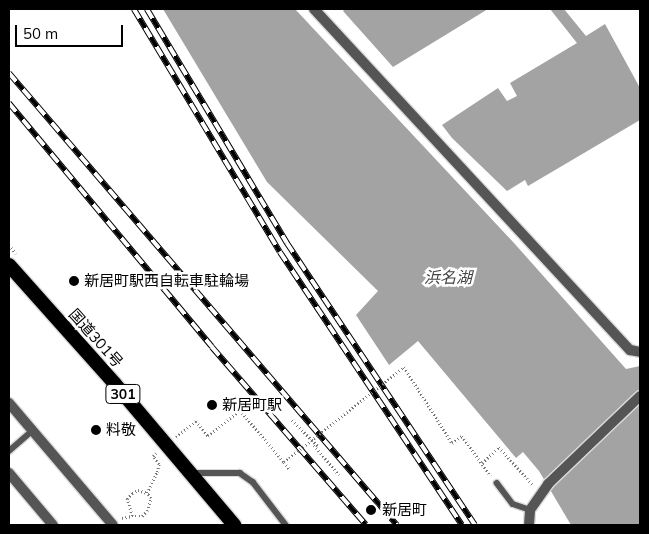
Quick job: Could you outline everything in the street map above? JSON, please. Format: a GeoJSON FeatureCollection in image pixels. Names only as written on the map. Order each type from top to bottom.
{"type":"FeatureCollection","features":[{"type":"Feature","properties":{"kind":"highway","name":"国道301号"},"geometry":{"type":"LineString","coordinates":[[9,265],[115,384],[188,473],[234,525]]}},
{"type":"Feature","properties":{"kind":"street"},"geometry":{"type":"LineString","coordinates":[[314,9],[630,350],[640,352]]}},
{"type":"Feature","properties":{"kind":"street"},"geometry":{"type":"LineString","coordinates":[[529,525],[530,510],[543,483],[640,396]]}},
{"type":"Feature","properties":{"kind":"street"},"geometry":{"type":"LineString","coordinates":[[9,404],[113,525]]}},
{"type":"Feature","properties":{"kind":"street"},"geometry":{"type":"LineString","coordinates":[[9,473],[53,525]]}},
{"type":"Feature","properties":{"kind":"lane"},"geometry":{"type":"LineString","coordinates":[[9,451],[32,431]]}},
{"type":"Feature","properties":{"kind":"lane"},"geometry":{"type":"LineString","coordinates":[[188,473],[240,473],[253,482],[286,525]]}},
{"type":"Feature","properties":{"kind":"lane"},"geometry":{"type":"LineString","coordinates":[[497,483],[513,504],[530,510]]}},
{"type":"Feature","properties":{"kind":"path"},"geometry":{"type":"LineString","coordinates":[[284,462],[404,367],[452,443],[462,436],[497,483]]}},
{"type":"Feature","properties":{"kind":"path"},"geometry":{"type":"LineString","coordinates":[[292,420],[339,475]]}},
{"type":"Feature","properties":{"kind":"path"},"geometry":{"type":"LineString","coordinates":[[262,437],[290,470]]}},
{"type":"Feature","properties":{"kind":"path"},"geometry":{"type":"LineString","coordinates":[[482,462],[499,447],[533,486],[543,483]]}},
{"type":"Feature","properties":{"kind":"path"},"geometry":{"type":"LineString","coordinates":[[132,516],[142,516],[147,511],[151,498],[147,493]]}},
{"type":"Feature","properties":{"kind":"water","name":"浜名湖"},"geometry":{"type":"Polygon","coordinates":[[[163,9],[295,9],[514,243],[626,369],[640,366],[640,525],[571,525],[539,471],[523,452],[516,458],[418,341],[389,365],[356,315],[378,291],[267,182],[163,9]]]}},
{"type":"Feature","properties":{"kind":"water"},"geometry":{"type":"Polygon","coordinates":[[[345,9],[488,9],[393,67],[343,11],[345,9]]]}},
{"type":"Feature","properties":{"kind":"water"},"geometry":{"type":"Polygon","coordinates":[[[550,9],[564,9],[586,36],[605,24],[640,88],[640,120],[528,186],[525,180],[507,191],[452,138],[442,125],[498,88],[507,101],[517,96],[510,83],[577,43],[550,9]]]}},
{"type":"Feature","properties":{"kind":"railway"},"geometry":{"type":"LineString","coordinates":[[134,9],[280,252],[462,525]]}},
{"type":"Feature","properties":{"kind":"railway"},"geometry":{"type":"LineString","coordinates":[[147,9],[287,243],[475,525]]}},
{"type":"Feature","properties":{"kind":"railway"},"geometry":{"type":"LineString","coordinates":[[9,73],[397,525]]}},
{"type":"Feature","properties":{"kind":"railway"},"geometry":{"type":"LineString","coordinates":[[9,103],[212,347],[366,525]]}},
{"type":"Feature","properties":{"kind":"place","name":"新居町駅西自転車駐輪場"},"geometry":{"type":"Point","coordinates":[74,281]}},
{"type":"Feature","properties":{"kind":"place","name":"新居町駅"},"geometry":{"type":"Point","coordinates":[212,405]}},
{"type":"Feature","properties":{"kind":"place","name":"料敬"},"geometry":{"type":"Point","coordinates":[96,430]}},
{"type":"Feature","properties":{"kind":"place","name":"新居町"},"geometry":{"type":"Point","coordinates":[371,510]}}]}
